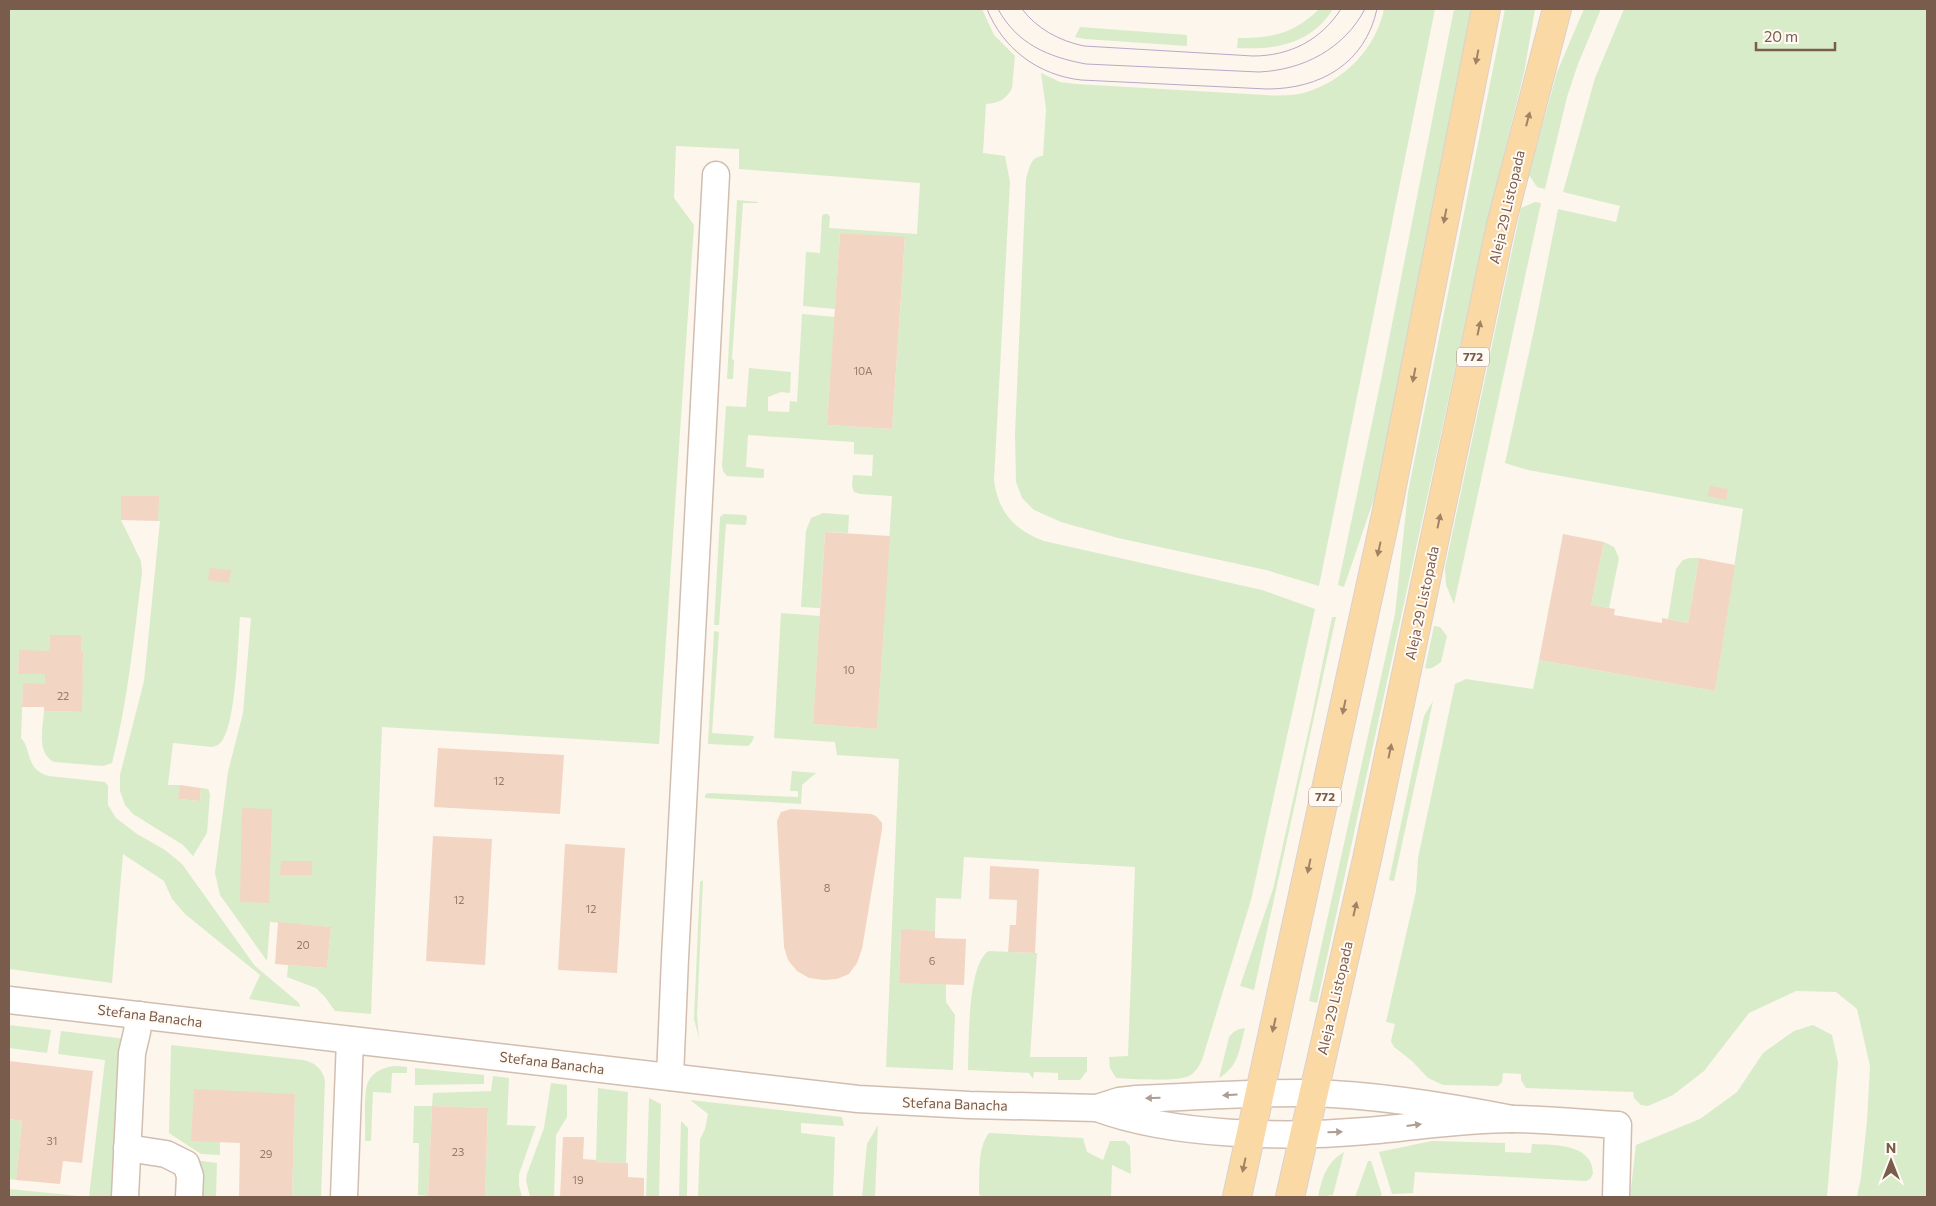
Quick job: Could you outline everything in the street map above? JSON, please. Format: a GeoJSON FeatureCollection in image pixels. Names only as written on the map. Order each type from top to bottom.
{"type":"FeatureCollection","features":[{"type":"Feature","properties":{"kind":"main road","name":"772"},"geometry":{"type":"LineString","coordinates":[[1237,1197],[1387,511],[1486,9]]}},
{"type":"Feature","properties":{"kind":"main road","name":"Aleja 29 Listopada"},"geometry":{"type":"LineString","coordinates":[[1290,1197],[1371,840],[1501,225],[1557,9]]}},
{"type":"Feature","properties":{"kind":"street"},"geometry":{"type":"LineString","coordinates":[[670,1077],[716,175]]}},
{"type":"Feature","properties":{"kind":"street","name":"Stefana Banacha"},"geometry":{"type":"LineString","coordinates":[[9,1000],[873,1100],[969,1105],[1097,1108],[1119,1101],[1137,1099],[1259,1093],[1313,1093],[1444,1106],[1512,1119]]}},
{"type":"Feature","properties":{"kind":"street"},"geometry":{"type":"LineString","coordinates":[[125,1197],[132,1053],[139,1015]]}},
{"type":"Feature","properties":{"kind":"street"},"geometry":{"type":"LineString","coordinates":[[344,1197],[350,1040]]}},
{"type":"Feature","properties":{"kind":"street","name":"Stefana Banacha"},"geometry":{"type":"LineString","coordinates":[[1097,1108],[1120,1117],[1137,1120],[1195,1129],[1250,1133],[1304,1134],[1365,1131],[1428,1124],[1512,1119]]}},
{"type":"Feature","properties":{"kind":"street"},"geometry":{"type":"LineString","coordinates":[[1512,1119],[1618,1125],[1616,1197]]}},
{"type":"Feature","properties":{"kind":"street"},"geometry":{"type":"LineString","coordinates":[[128,1148],[166,1154],[186,1164],[190,1176],[188,1197]]}},
{"type":"Feature","properties":{"kind":"green space"},"geometry":{"type":"Polygon","coordinates":[[[9,9],[982,9],[994,35],[1015,56],[1010,92],[1001,100],[986,104],[983,153],[1005,156],[1010,182],[994,480],[999,501],[1009,518],[1016,525],[1033,537],[1044,541],[1262,590],[1315,609],[1251,900],[1202,1060],[1195,1071],[1183,1078],[1165,1080],[1116,1078],[1110,1068],[1109,1057],[1128,1056],[1135,867],[964,857],[961,899],[936,898],[935,931],[901,930],[899,982],[946,984],[946,1002],[955,1015],[953,1070],[886,1067],[899,759],[837,755],[835,742],[774,738],[781,613],[820,616],[813,724],[877,729],[892,496],[854,492],[852,486],[853,475],[872,476],[873,455],[854,454],[854,442],[748,435],[746,467],[764,469],[764,477],[727,476],[723,471],[722,465],[726,406],[746,407],[749,368],[791,372],[790,393],[781,392],[768,397],[768,411],[789,412],[790,401],[797,402],[802,314],[835,317],[827,425],[892,429],[905,238],[840,233],[835,309],[803,306],[806,252],[820,253],[822,216],[824,214],[828,214],[830,217],[829,228],[917,234],[920,183],[739,169],[739,149],[676,146],[674,198],[694,225],[659,744],[382,727],[371,1014],[335,1011],[316,988],[287,977],[288,965],[327,968],[331,927],[270,922],[267,961],[220,895],[215,873],[228,772],[243,713],[251,618],[240,617],[233,701],[227,731],[222,741],[212,747],[173,743],[168,785],[180,785],[179,799],[200,801],[201,788],[208,789],[210,794],[207,833],[193,856],[183,845],[133,814],[125,805],[120,791],[120,775],[144,681],[160,521],[158,521],[158,497],[121,496],[121,520],[141,561],[142,573],[126,692],[112,763],[103,766],[54,762],[48,758],[43,746],[44,711],[81,712],[83,653],[81,652],[81,635],[50,635],[49,651],[19,651],[18,674],[45,674],[45,684],[23,684],[21,738],[32,764],[41,773],[49,776],[105,782],[108,786],[108,805],[116,818],[137,834],[165,850],[182,864],[255,966],[299,1003],[300,1007],[249,999],[260,975],[185,914],[172,899],[164,881],[123,854],[112,983],[9,969],[9,9]]]}},
{"type":"Feature","properties":{"kind":"green space"},"geometry":{"type":"Polygon","coordinates":[[[1319,9],[1333,9],[1324,21],[1303,37],[1279,46],[1237,48],[1238,38],[1261,37],[1282,33],[1301,24],[1319,9]]]}},
{"type":"Feature","properties":{"kind":"green space"},"geometry":{"type":"Polygon","coordinates":[[[1384,9],[1435,9],[1319,586],[1266,570],[1118,538],[1061,522],[1034,510],[1022,498],[1016,482],[1015,434],[1026,179],[1035,158],[1043,156],[1046,109],[1041,73],[1060,82],[1076,84],[1270,95],[1297,94],[1321,87],[1346,71],[1357,61],[1374,37],[1384,9]]]}},
{"type":"Feature","properties":{"kind":"green space"},"geometry":{"type":"Polygon","coordinates":[[[1454,9],[1473,9],[1434,212],[1376,493],[1344,587],[1338,585],[1382,375],[1454,9]]]}},
{"type":"Feature","properties":{"kind":"green space"},"geometry":{"type":"Polygon","coordinates":[[[1505,9],[1535,9],[1524,73],[1486,227],[1317,1003],[1309,1001],[1395,614],[1408,492],[1505,9]]]}},
{"type":"Feature","properties":{"kind":"green space"},"geometry":{"type":"Polygon","coordinates":[[[1584,9],[1601,9],[1578,64],[1567,97],[1545,189],[1537,187],[1529,175],[1557,72],[1584,9]]]}},
{"type":"Feature","properties":{"kind":"green space"},"geometry":{"type":"Polygon","coordinates":[[[1624,9],[1927,9],[1927,1197],[1857,1197],[1867,1121],[1870,1066],[1857,1009],[1836,992],[1796,991],[1749,1013],[1704,1071],[1673,1095],[1648,1106],[1641,1105],[1634,1098],[1633,1092],[1526,1088],[1521,1080],[1521,1074],[1503,1073],[1502,1082],[1498,1086],[1443,1085],[1428,1078],[1412,1061],[1394,1047],[1391,1041],[1395,1024],[1386,1022],[1416,891],[1418,858],[1455,684],[1466,679],[1533,689],[1539,660],[1715,691],[1743,509],[1528,470],[1505,463],[1558,209],[1616,222],[1620,206],[1563,192],[1595,78],[1624,9]]]}},
{"type":"Feature","properties":{"kind":"green space"},"geometry":{"type":"Polygon","coordinates":[[[1080,27],[1187,35],[1187,46],[1075,37],[1080,27]]]}},
{"type":"Feature","properties":{"kind":"green space"},"geometry":{"type":"Polygon","coordinates":[[[737,200],[758,203],[743,203],[732,359],[734,360],[733,379],[727,379],[737,200]]]}},
{"type":"Feature","properties":{"kind":"green space"},"geometry":{"type":"Polygon","coordinates":[[[1535,202],[1541,203],[1454,604],[1446,585],[1445,568],[1521,208],[1535,202]]]}},
{"type":"Feature","properties":{"kind":"green space"},"geometry":{"type":"Polygon","coordinates":[[[823,513],[849,515],[848,533],[825,532],[820,608],[801,607],[806,531],[811,518],[823,513]]]}},
{"type":"Feature","properties":{"kind":"green space"},"geometry":{"type":"Polygon","coordinates":[[[724,514],[745,515],[747,517],[746,525],[726,524],[719,625],[714,625],[720,517],[724,514]]]}},
{"type":"Feature","properties":{"kind":"green space"},"geometry":{"type":"Polygon","coordinates":[[[1604,542],[1614,547],[1619,558],[1609,608],[1591,605],[1604,542]]]}},
{"type":"Feature","properties":{"kind":"green space"},"geometry":{"type":"Polygon","coordinates":[[[1699,558],[1688,623],[1668,619],[1676,569],[1683,560],[1699,558]]]}},
{"type":"Feature","properties":{"kind":"green space"},"geometry":{"type":"Polygon","coordinates":[[[1332,617],[1336,617],[1254,990],[1240,986],[1273,889],[1332,617]]]}},
{"type":"Feature","properties":{"kind":"green space"},"geometry":{"type":"Polygon","coordinates":[[[1434,626],[1440,627],[1447,636],[1441,662],[1427,669],[1425,668],[1434,626]]]}},
{"type":"Feature","properties":{"kind":"green space"},"geometry":{"type":"Polygon","coordinates":[[[714,631],[719,632],[712,733],[754,736],[748,746],[708,744],[714,631]]]}},
{"type":"Feature","properties":{"kind":"green space"},"geometry":{"type":"Polygon","coordinates":[[[1433,701],[1394,881],[1389,880],[1424,716],[1433,701]]]}},
{"type":"Feature","properties":{"kind":"green space"},"geometry":{"type":"Polygon","coordinates":[[[792,771],[816,773],[802,785],[801,804],[705,798],[705,795],[708,793],[798,797],[798,791],[790,791],[792,771]]]}},
{"type":"Feature","properties":{"kind":"green space"},"geometry":{"type":"Polygon","coordinates":[[[703,880],[697,1016],[699,1038],[694,1019],[700,882],[703,880]]]}},
{"type":"Feature","properties":{"kind":"green space"},"geometry":{"type":"Polygon","coordinates":[[[989,951],[1037,953],[1030,1057],[1087,1057],[1087,1071],[1080,1080],[1058,1080],[1058,1073],[1034,1072],[1033,1079],[1029,1073],[968,1070],[969,1025],[973,987],[982,959],[989,951]]]}},
{"type":"Feature","properties":{"kind":"green space"},"geometry":{"type":"Polygon","coordinates":[[[9,1025],[51,1030],[47,1053],[9,1048],[9,1025]]]}},
{"type":"Feature","properties":{"kind":"green space"},"geometry":{"type":"Polygon","coordinates":[[[1813,1025],[1832,1035],[1838,1062],[1827,1197],[1630,1197],[1636,1145],[1700,1119],[1737,1092],[1763,1053],[1794,1031],[1813,1025]]]}},
{"type":"Feature","properties":{"kind":"green space"},"geometry":{"type":"Polygon","coordinates":[[[1245,1028],[1234,1063],[1219,1078],[1229,1037],[1232,1033],[1245,1028]]]}},
{"type":"Feature","properties":{"kind":"green space"},"geometry":{"type":"Polygon","coordinates":[[[61,1031],[126,1039],[113,1197],[89,1197],[105,1060],[58,1054],[61,1031]]]}},
{"type":"Feature","properties":{"kind":"green space"},"geometry":{"type":"Polygon","coordinates":[[[171,1045],[303,1060],[311,1062],[317,1067],[325,1081],[321,1197],[292,1197],[295,1094],[220,1142],[220,1155],[201,1154],[169,1133],[171,1045]]]}},
{"type":"Feature","properties":{"kind":"green space"},"geometry":{"type":"Polygon","coordinates":[[[397,1066],[407,1067],[407,1073],[392,1073],[391,1093],[373,1092],[371,1141],[365,1141],[365,1102],[368,1082],[380,1070],[397,1066]]]}},
{"type":"Feature","properties":{"kind":"green space"},"geometry":{"type":"Polygon","coordinates":[[[415,1068],[484,1075],[484,1084],[415,1085],[415,1068]]]}},
{"type":"Feature","properties":{"kind":"green space"},"geometry":{"type":"Polygon","coordinates":[[[493,1076],[509,1078],[507,1125],[536,1126],[519,1174],[522,1197],[485,1197],[488,1108],[432,1106],[433,1093],[491,1091],[493,1076]]]}},
{"type":"Feature","properties":{"kind":"green space"},"geometry":{"type":"Polygon","coordinates":[[[551,1083],[567,1085],[567,1117],[556,1135],[554,1197],[530,1197],[526,1180],[527,1174],[544,1128],[551,1083]]]}},
{"type":"Feature","properties":{"kind":"green space"},"geometry":{"type":"Polygon","coordinates":[[[598,1088],[628,1092],[626,1163],[596,1162],[598,1088]]]}},
{"type":"Feature","properties":{"kind":"green space"},"geometry":{"type":"Polygon","coordinates":[[[649,1098],[661,1104],[659,1197],[646,1197],[649,1098]]]}},
{"type":"Feature","properties":{"kind":"green space"},"geometry":{"type":"Polygon","coordinates":[[[690,1100],[842,1117],[844,1126],[801,1123],[801,1133],[835,1137],[833,1197],[698,1197],[700,1139],[705,1129],[708,1114],[690,1100]]]}},
{"type":"Feature","properties":{"kind":"green space"},"geometry":{"type":"Polygon","coordinates":[[[414,1106],[432,1106],[428,1196],[418,1195],[419,1143],[413,1143],[414,1106]]]}},
{"type":"Feature","properties":{"kind":"green space"},"geometry":{"type":"Polygon","coordinates":[[[9,1119],[22,1121],[16,1180],[9,1179],[9,1119]]]}},
{"type":"Feature","properties":{"kind":"green space"},"geometry":{"type":"Polygon","coordinates":[[[681,1121],[688,1128],[687,1197],[679,1197],[681,1121]]]}},
{"type":"Feature","properties":{"kind":"green space"},"geometry":{"type":"Polygon","coordinates":[[[878,1125],[875,1197],[862,1197],[867,1144],[878,1125]]]}},
{"type":"Feature","properties":{"kind":"green space"},"geometry":{"type":"Polygon","coordinates":[[[989,1133],[1083,1138],[1087,1152],[1103,1160],[1110,1141],[1125,1141],[1130,1146],[1131,1174],[1112,1165],[1111,1197],[981,1197],[979,1193],[979,1170],[981,1154],[985,1139],[989,1133]]]}},
{"type":"Feature","properties":{"kind":"green space"},"geometry":{"type":"Polygon","coordinates":[[[1432,1141],[1505,1143],[1505,1152],[1531,1153],[1532,1144],[1561,1146],[1579,1151],[1586,1156],[1591,1164],[1593,1174],[1586,1181],[1415,1172],[1413,1193],[1392,1194],[1379,1152],[1432,1141]]]}},
{"type":"Feature","properties":{"kind":"green space"},"geometry":{"type":"Polygon","coordinates":[[[1344,1152],[1333,1195],[1318,1197],[1321,1184],[1329,1166],[1344,1152]]]}},
{"type":"Feature","properties":{"kind":"green space"},"geometry":{"type":"Polygon","coordinates":[[[194,1160],[217,1163],[216,1197],[198,1197],[194,1160]]]}},
{"type":"Feature","properties":{"kind":"green space"},"geometry":{"type":"Polygon","coordinates":[[[1368,1161],[1371,1161],[1382,1195],[1377,1197],[1355,1197],[1368,1161]]]}},
{"type":"Feature","properties":{"kind":"green space"},"geometry":{"type":"Polygon","coordinates":[[[9,1189],[79,1196],[9,1197],[9,1189]]]}},
{"type":"Feature","properties":{"kind":"building"},"geometry":{"type":"Polygon","coordinates":[[[840,233],[905,237],[892,429],[827,425],[840,233]]]}},
{"type":"Feature","properties":{"kind":"building"},"geometry":{"type":"Polygon","coordinates":[[[1710,486],[1728,489],[1726,500],[1708,496],[1710,486]]]}},
{"type":"Feature","properties":{"kind":"building"},"geometry":{"type":"Polygon","coordinates":[[[121,496],[159,496],[158,521],[121,520],[121,496]]]}},
{"type":"Feature","properties":{"kind":"building"},"geometry":{"type":"Polygon","coordinates":[[[825,532],[890,536],[877,729],[813,724],[825,532]]]}},
{"type":"Feature","properties":{"kind":"building"},"geometry":{"type":"Polygon","coordinates":[[[1563,534],[1604,542],[1591,605],[1615,609],[1614,615],[1662,623],[1662,618],[1688,623],[1699,558],[1735,565],[1715,691],[1539,660],[1563,534]]]}},
{"type":"Feature","properties":{"kind":"building"},"geometry":{"type":"Polygon","coordinates":[[[210,568],[231,570],[229,583],[208,580],[210,568]]]}},
{"type":"Feature","properties":{"kind":"building"},"geometry":{"type":"Polygon","coordinates":[[[50,635],[81,635],[81,652],[83,652],[82,712],[44,711],[44,707],[22,707],[23,683],[45,684],[45,674],[18,674],[19,650],[49,651],[50,635]]]}},
{"type":"Feature","properties":{"kind":"building"},"geometry":{"type":"Polygon","coordinates":[[[438,748],[564,755],[560,814],[434,807],[438,748]]]}},
{"type":"Feature","properties":{"kind":"building"},"geometry":{"type":"Polygon","coordinates":[[[180,785],[201,788],[200,801],[178,799],[180,785]]]}},
{"type":"Feature","properties":{"kind":"building"},"geometry":{"type":"Polygon","coordinates":[[[242,808],[272,809],[269,903],[240,902],[242,808]]]}},
{"type":"Feature","properties":{"kind":"building"},"geometry":{"type":"Polygon","coordinates":[[[791,809],[871,814],[876,816],[882,823],[862,949],[857,963],[849,974],[837,979],[809,978],[797,971],[788,960],[784,947],[777,821],[781,812],[791,809]]]}},
{"type":"Feature","properties":{"kind":"building"},"geometry":{"type":"Polygon","coordinates":[[[433,836],[492,839],[485,965],[426,961],[433,836]]]}},
{"type":"Feature","properties":{"kind":"building"},"geometry":{"type":"Polygon","coordinates":[[[565,844],[625,848],[617,973],[558,970],[565,844]]]}},
{"type":"Feature","properties":{"kind":"building"},"geometry":{"type":"Polygon","coordinates":[[[281,861],[312,861],[312,875],[280,875],[281,861]]]}},
{"type":"Feature","properties":{"kind":"building"},"geometry":{"type":"Polygon","coordinates":[[[990,866],[1039,869],[1035,953],[1008,952],[1010,925],[1016,925],[1017,900],[989,899],[990,866]]]}},
{"type":"Feature","properties":{"kind":"building"},"geometry":{"type":"Polygon","coordinates":[[[278,922],[331,927],[327,968],[275,964],[278,922]]]}},
{"type":"Feature","properties":{"kind":"building"},"geometry":{"type":"Polygon","coordinates":[[[901,929],[935,931],[935,938],[966,939],[964,985],[899,983],[901,929]]]}},
{"type":"Feature","properties":{"kind":"building"},"geometry":{"type":"Polygon","coordinates":[[[9,1061],[93,1071],[82,1163],[63,1161],[60,1184],[16,1180],[22,1121],[9,1119],[9,1061]]]}},
{"type":"Feature","properties":{"kind":"building"},"geometry":{"type":"Polygon","coordinates":[[[194,1089],[295,1094],[292,1197],[239,1197],[240,1143],[191,1141],[194,1089]]]}},
{"type":"Feature","properties":{"kind":"building"},"geometry":{"type":"Polygon","coordinates":[[[432,1106],[488,1108],[485,1197],[428,1197],[432,1106]]]}},
{"type":"Feature","properties":{"kind":"building"},"geometry":{"type":"Polygon","coordinates":[[[563,1137],[584,1137],[583,1159],[596,1160],[596,1162],[628,1163],[628,1177],[644,1178],[644,1197],[560,1197],[563,1137]]]}},
{"type":"Feature","properties":{"kind":"tram line"},"geometry":{"type":"LineString","coordinates":[[987,9],[1002,36],[1012,48],[1037,66],[1065,77],[1081,80],[1267,89],[1305,84],[1337,70],[1362,45],[1371,28],[1377,9]]}},
{"type":"Feature","properties":{"kind":"tram line"},"geometry":{"type":"LineString","coordinates":[[998,9],[1014,31],[1024,40],[1046,53],[1072,61],[1086,64],[1259,72],[1291,67],[1321,55],[1346,35],[1365,9]]}},
{"type":"Feature","properties":{"kind":"tram line"},"geometry":{"type":"LineString","coordinates":[[1022,9],[1035,23],[1050,33],[1066,41],[1084,46],[1253,56],[1280,53],[1303,44],[1324,29],[1341,9]]}}]}
